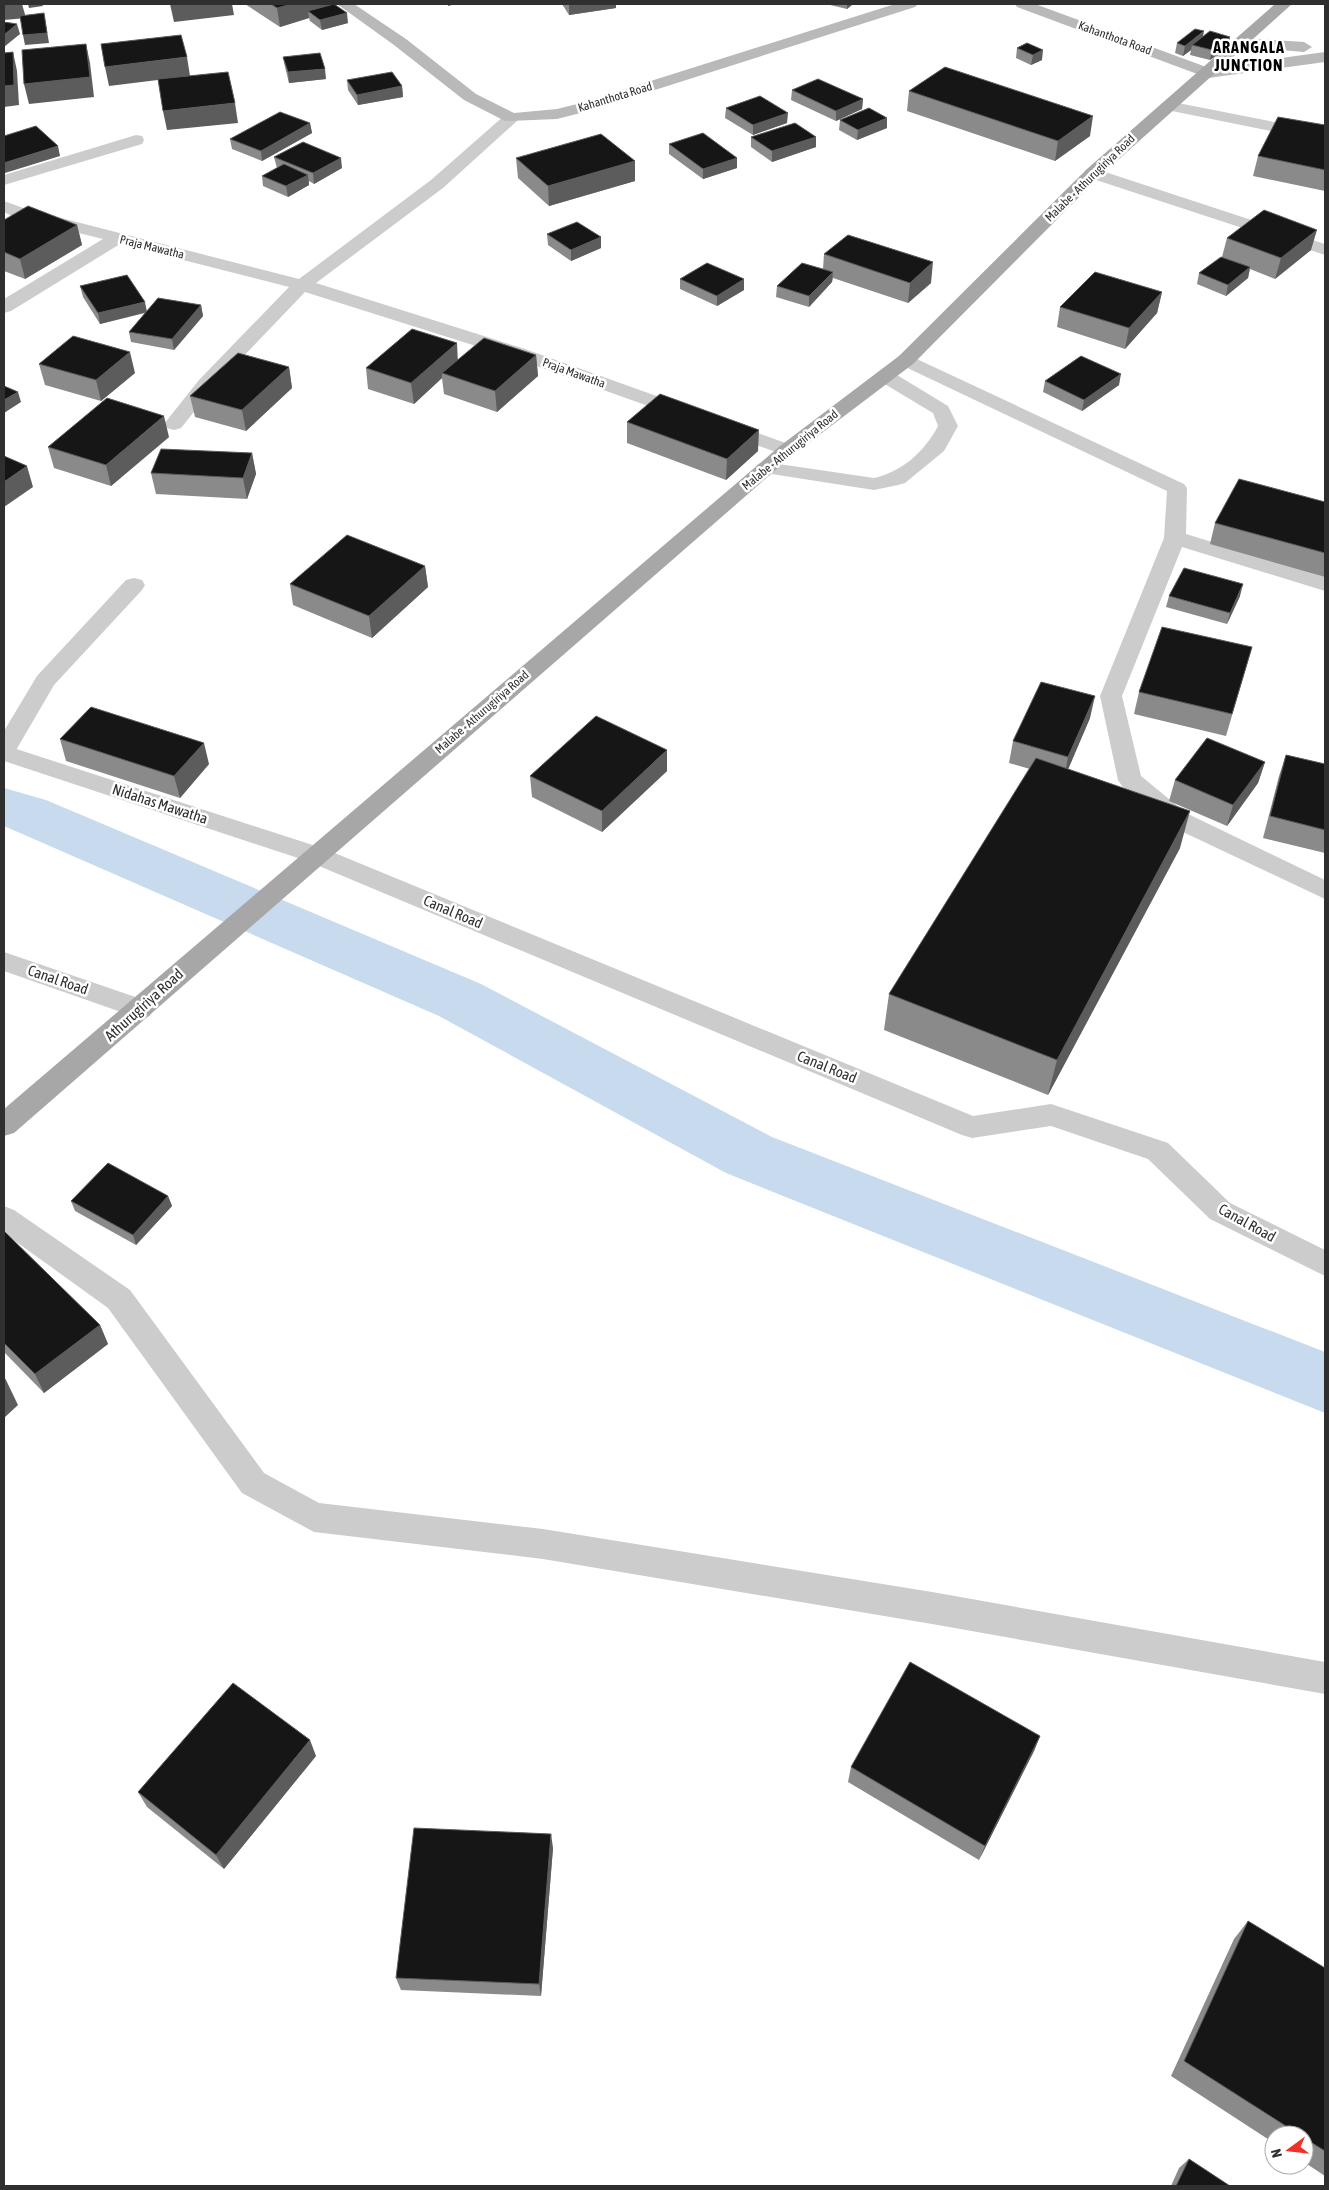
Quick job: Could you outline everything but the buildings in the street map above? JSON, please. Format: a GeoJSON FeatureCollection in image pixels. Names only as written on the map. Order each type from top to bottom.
{"type":"FeatureCollection","features":[{"type":"Feature","properties":{"kind":"main road"},"geometry":{"type":"LineString","coordinates":[[344,4],[400,42],[470,97],[511,118]]}},
{"type":"Feature","properties":{"kind":"main road","name":"Kahanthota Road"},"geometry":{"type":"LineString","coordinates":[[511,118],[557,114],[586,107],[910,4]]}},
{"type":"Feature","properties":{"kind":"main road","name":"Kahanthota Road"},"geometry":{"type":"LineString","coordinates":[[1022,4],[1208,73]]}},
{"type":"Feature","properties":{"kind":"main road","name":"Malabe - Athurugiriya Road"},"geometry":{"type":"LineString","coordinates":[[283,882],[765,468],[906,360],[1093,173],[1284,4]]}},
{"type":"Feature","properties":{"kind":"main road"},"geometry":{"type":"LineString","coordinates":[[1241,42],[1325,48]]}},
{"type":"Feature","properties":{"kind":"main road"},"geometry":{"type":"LineString","coordinates":[[1208,73],[1325,56]]}},
{"type":"Feature","properties":{"kind":"main road","name":"Athurugiriya Road"},"geometry":{"type":"LineString","coordinates":[[4,1125],[141,1009],[283,882]]}},
{"type":"Feature","properties":{"kind":"street"},"geometry":{"type":"LineString","coordinates":[[1168,106],[1325,137]]}},
{"type":"Feature","properties":{"kind":"street"},"geometry":{"type":"LineString","coordinates":[[174,424],[206,384],[302,285],[437,184],[511,118]]}},
{"type":"Feature","properties":{"kind":"street"},"geometry":{"type":"LineString","coordinates":[[4,180],[136,140]]}},
{"type":"Feature","properties":{"kind":"street"},"geometry":{"type":"LineString","coordinates":[[1093,173],[1325,250]]}},
{"type":"Feature","properties":{"kind":"street","name":"Praja Mawatha"},"geometry":{"type":"LineString","coordinates":[[4,206],[20,213],[302,285],[518,353],[787,450]]}},
{"type":"Feature","properties":{"kind":"street"},"geometry":{"type":"LineString","coordinates":[[4,307],[72,268],[117,238]]}},
{"type":"Feature","properties":{"kind":"street"},"geometry":{"type":"LineString","coordinates":[[906,360],[1177,488],[1176,538],[1111,696],[1130,780],[1177,819],[1325,890]]}},
{"type":"Feature","properties":{"kind":"street"},"geometry":{"type":"LineString","coordinates":[[765,468],[858,483],[874,484],[898,478],[937,447],[948,426],[941,410],[885,376]]}},
{"type":"Feature","properties":{"kind":"street"},"geometry":{"type":"LineString","coordinates":[[1176,538],[1325,584]]}},
{"type":"Feature","properties":{"kind":"street"},"geometry":{"type":"LineString","coordinates":[[4,752],[45,681],[134,585]]}},
{"type":"Feature","properties":{"kind":"street","name":"Nidahas Mawatha"},"geometry":{"type":"LineString","coordinates":[[4,752],[316,854]]}},
{"type":"Feature","properties":{"kind":"street","name":"Canal Road"},"geometry":{"type":"LineString","coordinates":[[316,854],[633,988],[972,1127],[1051,1115],[1158,1151],[1220,1211],[1325,1264]]}},
{"type":"Feature","properties":{"kind":"street","name":"Canal Road"},"geometry":{"type":"LineString","coordinates":[[4,961],[141,1009]]}},
{"type":"Feature","properties":{"kind":"street"},"geometry":{"type":"LineString","coordinates":[[4,1218],[120,1299],[253,1483],[314,1517],[543,1544],[932,1608],[1325,1678]]}},
{"type":"Feature","properties":{"kind":"waterway"},"geometry":{"type":"LineString","coordinates":[[4,807],[26,813],[460,1000],[749,1155],[1325,1383]]}},
{"type":"Feature","properties":{"kind":"district","name":"ARANGALA JUNCTION"},"geometry":{"type":"Point","coordinates":[1249,56]}}]}
